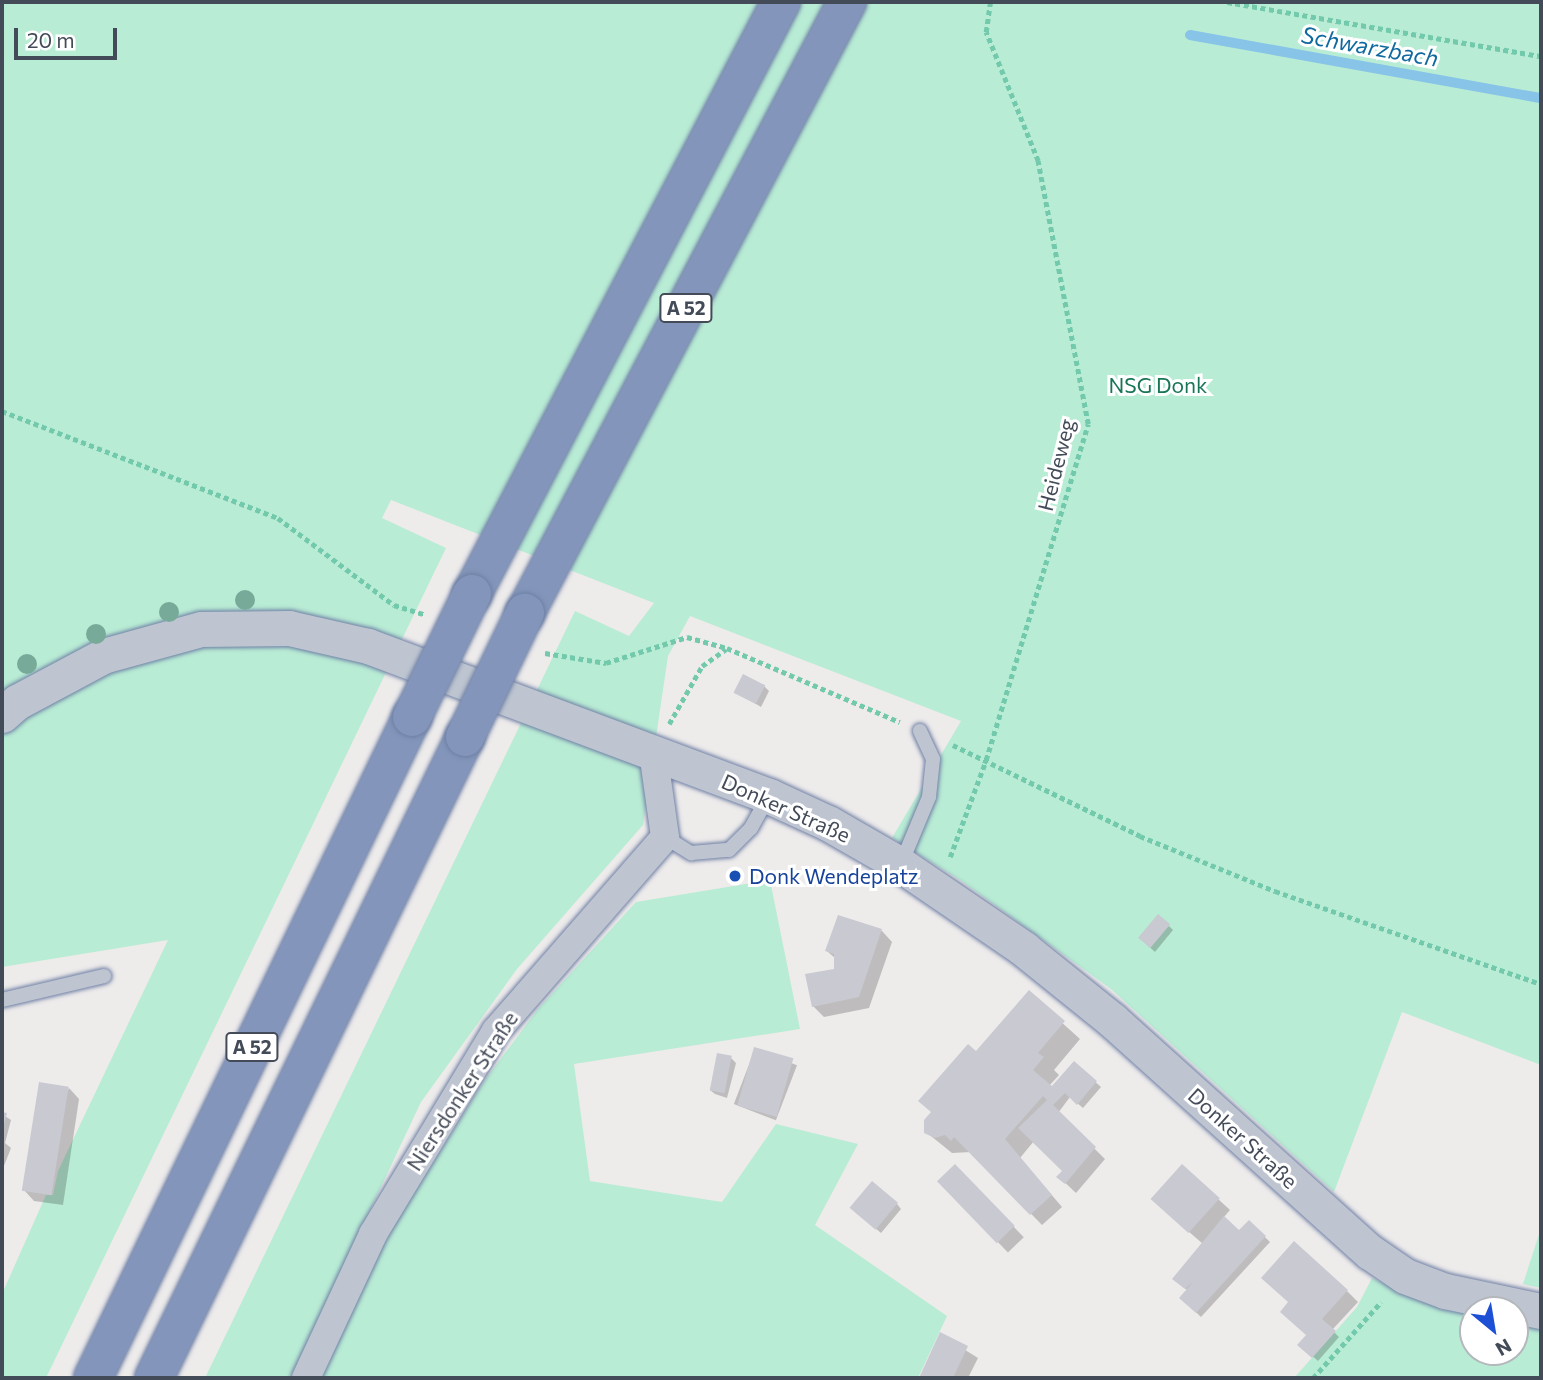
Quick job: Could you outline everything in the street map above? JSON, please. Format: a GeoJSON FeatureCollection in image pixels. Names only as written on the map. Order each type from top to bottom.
{"type":"FeatureCollection","features":[{"type":"Feature","properties":{"kind":"highway","name":"A 52"},"geometry":{"type":"LineString","coordinates":[[93,1378],[472,594],[781,2]]}},
{"type":"Feature","properties":{"kind":"highway","name":"A 52"},"geometry":{"type":"LineString","coordinates":[[154,1378],[525,613],[847,2]]}},
{"type":"Feature","properties":{"kind":"street","name":"Donker Straße"},"geometry":{"type":"LineString","coordinates":[[2,715],[17,702],[103,656],[201,628],[289,628],[368,646],[769,796],[828,823],[901,866],[1024,949],[1112,1020],[1370,1252],[1405,1276],[1445,1291],[1541,1311]]}},
{"type":"Feature","properties":{"kind":"street"},"geometry":{"type":"LineString","coordinates":[[653,752],[665,837]]}},
{"type":"Feature","properties":{"kind":"street","name":"Niersdonker Straße"},"geometry":{"type":"LineString","coordinates":[[306,1378],[373,1234],[496,1031],[665,837]]}},
{"type":"Feature","properties":{"kind":"lane"},"geometry":{"type":"LineString","coordinates":[[901,866],[929,797],[933,760],[919,731]]}},
{"type":"Feature","properties":{"kind":"lane"},"geometry":{"type":"LineString","coordinates":[[665,837],[691,853],[729,850],[751,828],[769,796]]}},
{"type":"Feature","properties":{"kind":"lane"},"geometry":{"type":"LineString","coordinates":[[2,1000],[104,976]]}},
{"type":"Feature","properties":{"kind":"path","name":"Heideweg"},"geometry":{"type":"LineString","coordinates":[[938,889],[986,760],[1088,424],[1038,161],[986,32],[990,2]]}},
{"type":"Feature","properties":{"kind":"path"},"geometry":{"type":"LineString","coordinates":[[1227,2],[1541,56]]}},
{"type":"Feature","properties":{"kind":"path"},"geometry":{"type":"LineString","coordinates":[[2,411],[278,518]]}},
{"type":"Feature","properties":{"kind":"path"},"geometry":{"type":"LineString","coordinates":[[653,752],[702,666],[727,648],[919,731]]}},
{"type":"Feature","properties":{"kind":"path"},"geometry":{"type":"LineString","coordinates":[[986,760],[1140,836],[1275,891],[1541,984]]}},
{"type":"Feature","properties":{"kind":"path"},"geometry":{"type":"LineString","coordinates":[[1312,1378],[1405,1276]]}},
{"type":"Feature","properties":{"kind":"green space","name":"NSG Donk"},"geometry":{"type":"Polygon","coordinates":[[[2,2],[1541,2],[1541,1065],[1402,1012],[1334,1192],[1111,989],[960,880],[892,838],[961,721],[690,616],[668,656],[643,825],[517,969],[421,1102],[291,1378],[205,1378],[575,611],[629,636],[654,603],[391,500],[382,518],[446,548],[46,1378],[2,1378],[2,1294],[46,1195],[53,1195],[58,1171],[168,940],[2,967],[2,2]]]}},
{"type":"Feature","properties":{"kind":"green space"},"geometry":{"type":"Polygon","coordinates":[[[770,880],[800,1029],[574,1064],[590,1181],[722,1202],[776,1124],[858,1144],[815,1225],[947,1316],[918,1378],[318,1378],[371,1262],[485,1080],[538,1009],[636,902],[770,880]]]}},
{"type":"Feature","properties":{"kind":"green space"},"geometry":{"type":"Polygon","coordinates":[[[1541,1228],[1541,1288],[1523,1284],[1541,1228]]]}},
{"type":"Feature","properties":{"kind":"green space"},"geometry":{"type":"Polygon","coordinates":[[[1372,1278],[1429,1303],[1459,1310],[1459,1366],[1529,1366],[1529,1325],[1541,1327],[1541,1378],[1294,1378],[1357,1307],[1372,1278]]]}},
{"type":"Feature","properties":{"kind":"building"},"geometry":{"type":"Polygon","coordinates":[[[743,674],[765,685],[756,704],[733,693],[743,674]]]}},
{"type":"Feature","properties":{"kind":"building"},"geometry":{"type":"Polygon","coordinates":[[[1158,914],[1170,924],[1150,948],[1138,938],[1158,914]]]}},
{"type":"Feature","properties":{"kind":"building"},"geometry":{"type":"Polygon","coordinates":[[[838,915],[882,929],[859,997],[812,1007],[805,974],[834,969],[834,954],[825,951],[838,915]]]}},
{"type":"Feature","properties":{"kind":"building"},"geometry":{"type":"Polygon","coordinates":[[[1029,990],[1065,1021],[1038,1053],[1044,1057],[1033,1070],[1052,1086],[1074,1061],[1097,1081],[1077,1105],[1065,1093],[1053,1105],[1096,1147],[1065,1184],[1056,1177],[1062,1171],[1018,1128],[1047,1100],[1043,1096],[1005,1139],[1052,1195],[1030,1215],[954,1137],[951,1141],[945,1135],[935,1138],[924,1133],[924,1120],[931,1112],[918,1101],[968,1044],[976,1051],[1029,990]]]}},
{"type":"Feature","properties":{"kind":"building"},"geometry":{"type":"Polygon","coordinates":[[[754,1047],[793,1058],[777,1117],[737,1106],[754,1047]]]}},
{"type":"Feature","properties":{"kind":"building"},"geometry":{"type":"Polygon","coordinates":[[[717,1053],[732,1056],[724,1093],[710,1090],[717,1053]]]}},
{"type":"Feature","properties":{"kind":"building"},"geometry":{"type":"Polygon","coordinates":[[[39,1082],[69,1087],[51,1195],[22,1191],[39,1082]]]}},
{"type":"Feature","properties":{"kind":"building"},"geometry":{"type":"Polygon","coordinates":[[[2,1112],[7,1113],[3,1129],[2,1129],[2,1112]]]}},
{"type":"Feature","properties":{"kind":"building"},"geometry":{"type":"Polygon","coordinates":[[[955,1164],[1015,1226],[997,1243],[937,1181],[955,1164]]]}},
{"type":"Feature","properties":{"kind":"building"},"geometry":{"type":"Polygon","coordinates":[[[1182,1164],[1220,1198],[1188,1233],[1151,1199],[1182,1164]]]}},
{"type":"Feature","properties":{"kind":"building"},"geometry":{"type":"Polygon","coordinates":[[[872,1181],[898,1203],[876,1230],[850,1208],[872,1181]]]}},
{"type":"Feature","properties":{"kind":"building"},"geometry":{"type":"Polygon","coordinates":[[[1224,1216],[1239,1230],[1249,1220],[1266,1236],[1196,1313],[1179,1298],[1193,1282],[1185,1289],[1172,1279],[1224,1216]]]}},
{"type":"Feature","properties":{"kind":"building"},"geometry":{"type":"Polygon","coordinates":[[[1294,1241],[1348,1290],[1322,1319],[1336,1331],[1312,1358],[1297,1345],[1306,1335],[1280,1312],[1288,1302],[1261,1278],[1294,1241]]]}},
{"type":"Feature","properties":{"kind":"building"},"geometry":{"type":"Polygon","coordinates":[[[940,1332],[968,1346],[953,1378],[919,1378],[940,1332]]]}},
{"type":"Feature","properties":{"kind":"waterway","name":"Schwarzbach"},"geometry":{"type":"LineString","coordinates":[[1190,35],[1541,98]]}},
{"type":"Feature","properties":{"kind":"place","name":"Donk Wendeplatz"},"geometry":{"type":"Point","coordinates":[735,876]}}]}
